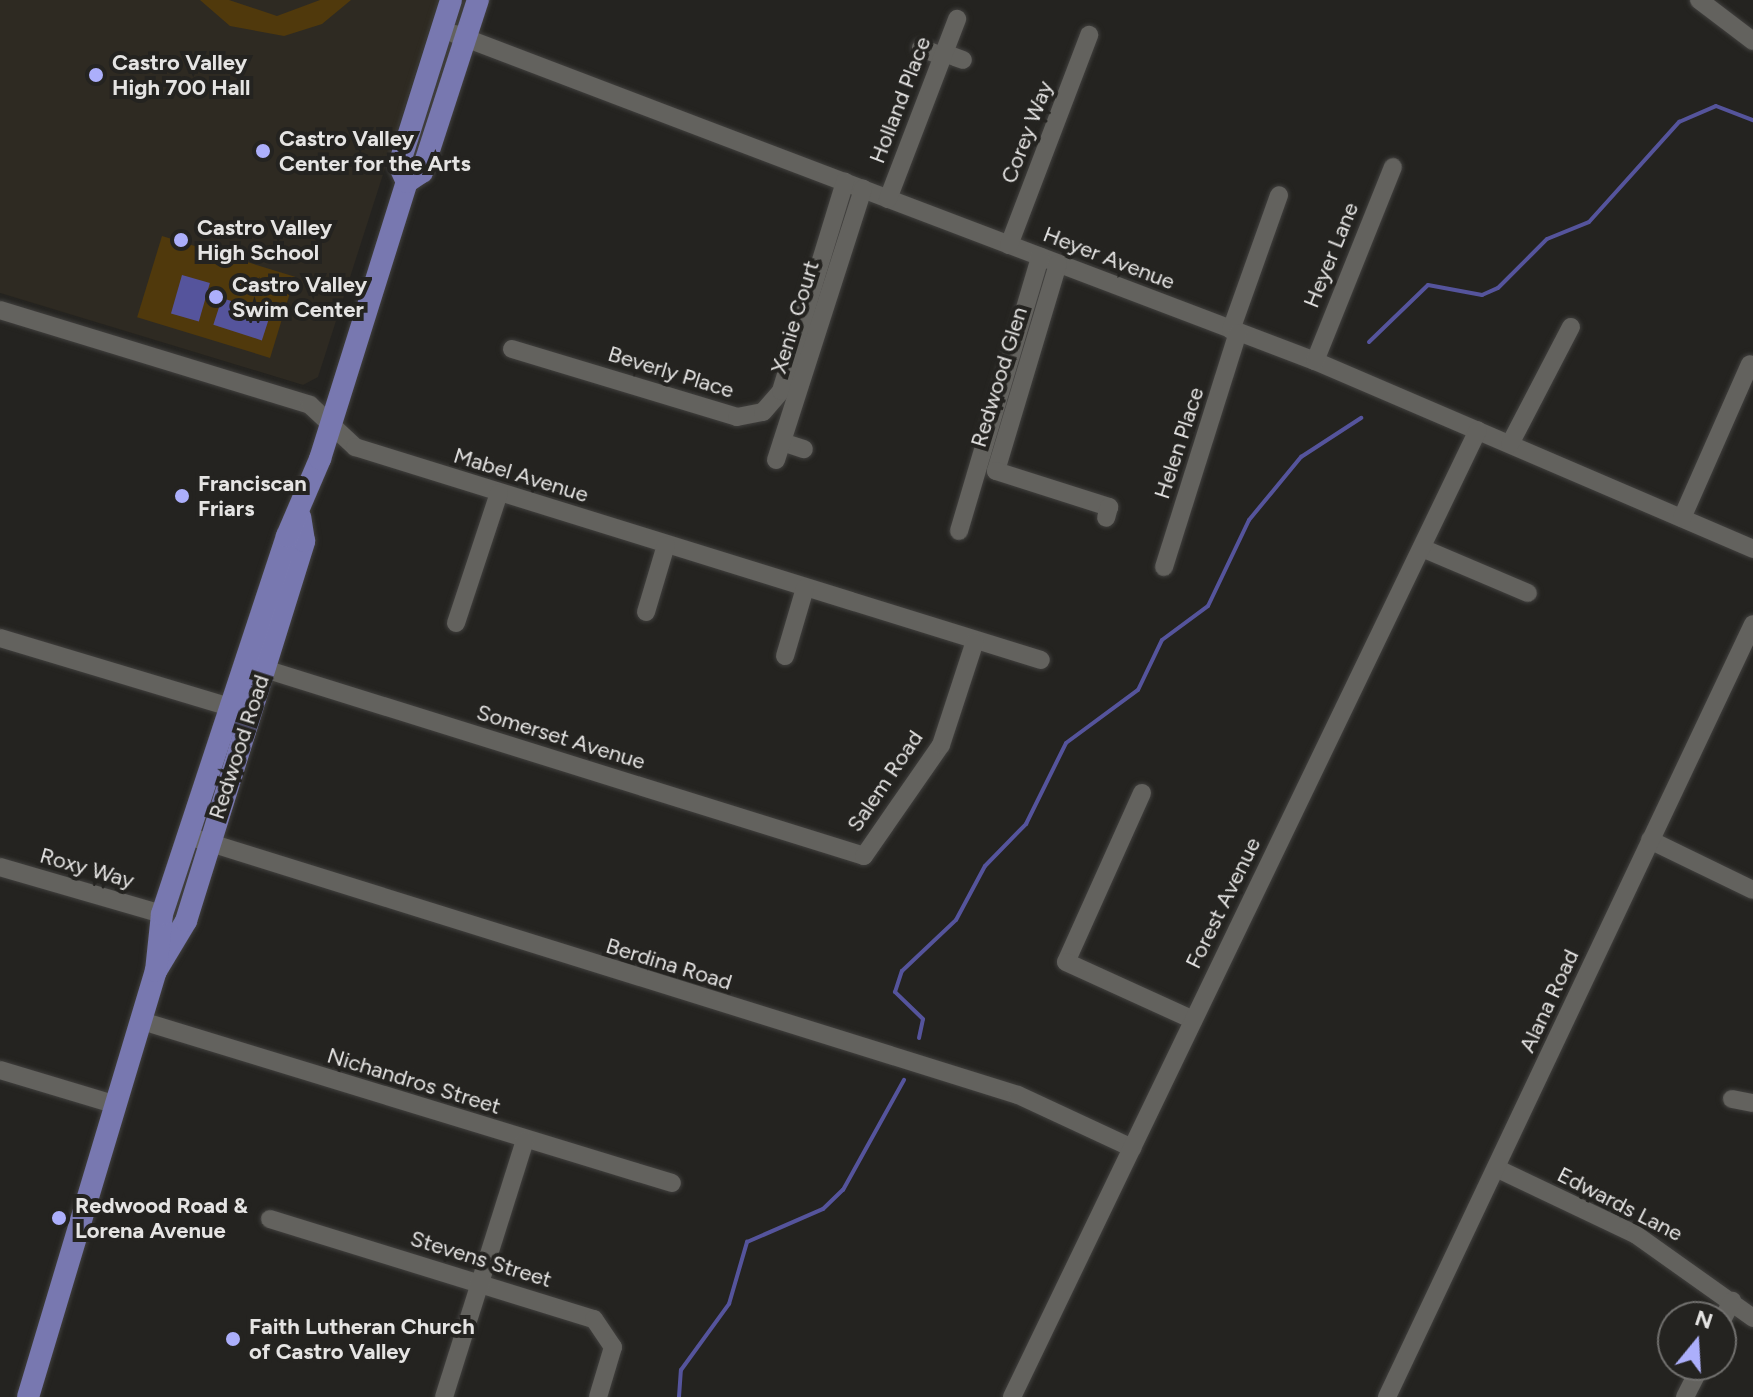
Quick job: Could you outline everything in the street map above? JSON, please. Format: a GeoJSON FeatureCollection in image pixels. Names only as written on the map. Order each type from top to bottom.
{"type":"FeatureCollection","features":[{"type":"Feature","properties":{"kind":"main road","name":"Redwood Road"},"geometry":{"type":"LineString","coordinates":[[407,182],[399,165],[451,0]]}},
{"type":"Feature","properties":{"kind":"main road","name":"Redwood Road"},"geometry":{"type":"LineString","coordinates":[[156,971],[178,944],[199,840],[238,710],[304,541],[300,517],[332,425],[407,182],[422,172],[478,0]]}},
{"type":"Feature","properties":{"kind":"main road","name":"Redwood Road"},"geometry":{"type":"LineString","coordinates":[[28,1397],[156,971],[162,914],[199,840]]}},
{"type":"Feature","properties":{"kind":"street"},"geometry":{"type":"LineString","coordinates":[[1699,0],[1753,41]]}},
{"type":"Feature","properties":{"kind":"street","name":"Holland Place"},"geometry":{"type":"LineString","coordinates":[[888,199],[957,19]]}},
{"type":"Feature","properties":{"kind":"street","name":"Heyer Avenue"},"geometry":{"type":"LineString","coordinates":[[441,29],[1315,361],[1753,549]]}},
{"type":"Feature","properties":{"kind":"street","name":"Corey Way"},"geometry":{"type":"LineString","coordinates":[[1009,245],[1089,35]]}},
{"type":"Feature","properties":{"kind":"street"},"geometry":{"type":"LineString","coordinates":[[921,48],[963,60]]}},
{"type":"Feature","properties":{"kind":"street","name":"Heyer Lane"},"geometry":{"type":"LineString","coordinates":[[1315,361],[1393,167]]}},
{"type":"Feature","properties":{"kind":"street","name":"Beverly Place"},"geometry":{"type":"LineString","coordinates":[[512,349],[737,417],[763,412],[781,391],[854,185]]}},
{"type":"Feature","properties":{"kind":"street","name":"Xenie Court"},"geometry":{"type":"LineString","coordinates":[[804,449],[779,451],[854,185]]}},
{"type":"Feature","properties":{"kind":"street","name":"Helen Place"},"geometry":{"type":"LineString","coordinates":[[1164,567],[1279,195]]}},
{"type":"Feature","properties":{"kind":"street"},"geometry":{"type":"LineString","coordinates":[[959,531],[1040,257]]}},
{"type":"Feature","properties":{"kind":"street","name":"Redwood Glen"},"geometry":{"type":"LineString","coordinates":[[1058,264],[996,471],[1109,507],[1106,518]]}},
{"type":"Feature","properties":{"kind":"street","name":"Mabel Avenue"},"geometry":{"type":"LineString","coordinates":[[0,310],[307,404],[355,447],[1041,660]]}},
{"type":"Feature","properties":{"kind":"street"},"geometry":{"type":"LineString","coordinates":[[1510,444],[1571,327]]}},
{"type":"Feature","properties":{"kind":"street"},"geometry":{"type":"LineString","coordinates":[[1682,518],[1750,364]]}},
{"type":"Feature","properties":{"kind":"street","name":"Forest Avenue"},"geometry":{"type":"LineString","coordinates":[[1012,1397],[1478,430]]}},
{"type":"Feature","properties":{"kind":"street"},"geometry":{"type":"LineString","coordinates":[[456,623],[499,493]]}},
{"type":"Feature","properties":{"kind":"street"},"geometry":{"type":"LineString","coordinates":[[646,612],[666,545]]}},
{"type":"Feature","properties":{"kind":"street"},"geometry":{"type":"LineString","coordinates":[[1422,548],[1528,593]]}},
{"type":"Feature","properties":{"kind":"street"},"geometry":{"type":"LineString","coordinates":[[785,656],[805,588]]}},
{"type":"Feature","properties":{"kind":"street","name":"Alana Road"},"geometry":{"type":"LineString","coordinates":[[1387,1397],[1498,1169],[1753,624]]}},
{"type":"Feature","properties":{"kind":"street"},"geometry":{"type":"LineString","coordinates":[[0,638],[238,710]]}},
{"type":"Feature","properties":{"kind":"street","name":"Salem Road"},"geometry":{"type":"LineString","coordinates":[[864,856],[941,745],[975,641]]}},
{"type":"Feature","properties":{"kind":"street","name":"Somerset Avenue"},"geometry":{"type":"LineString","coordinates":[[254,666],[864,856]]}},
{"type":"Feature","properties":{"kind":"street"},"geometry":{"type":"LineString","coordinates":[[1142,793],[1066,962],[1193,1020]]}},
{"type":"Feature","properties":{"kind":"street","name":"Berdina Road"},"geometry":{"type":"LineString","coordinates":[[199,840],[1018,1095],[1132,1148]]}},
{"type":"Feature","properties":{"kind":"street"},"geometry":{"type":"LineString","coordinates":[[1650,840],[1753,890]]}},
{"type":"Feature","properties":{"kind":"street","name":"Roxy Way"},"geometry":{"type":"LineString","coordinates":[[0,867],[162,914]]}},
{"type":"Feature","properties":{"kind":"street","name":"Nichandros Street"},"geometry":{"type":"LineString","coordinates":[[142,1021],[672,1183]]}},
{"type":"Feature","properties":{"kind":"street"},"geometry":{"type":"LineString","coordinates":[[0,1070],[117,1105]]}},
{"type":"Feature","properties":{"kind":"street"},"geometry":{"type":"LineString","coordinates":[[1732,1099],[1753,1103]]}},
{"type":"Feature","properties":{"kind":"street"},"geometry":{"type":"LineString","coordinates":[[444,1397],[525,1140]]}},
{"type":"Feature","properties":{"kind":"street","name":"Edwards Lane"},"geometry":{"type":"LineString","coordinates":[[1498,1169],[1635,1234],[1732,1301]]}},
{"type":"Feature","properties":{"kind":"street","name":"Stevens Street"},"geometry":{"type":"LineString","coordinates":[[270,1219],[594,1319],[608,1330],[613,1347],[598,1397]]}},
{"type":"Feature","properties":{"kind":"street","name":"Edwards Lane"},"geometry":{"type":"LineString","coordinates":[[1737,1305],[1753,1318]]}},
{"type":"Feature","properties":{"kind":"shaded area","name":"Castro Valley High School"},"geometry":{"type":"Polygon","coordinates":[[[0,0],[439,0],[318,377],[303,385],[0,293],[0,0]]]}},
{"type":"Feature","properties":{"kind":"shaded area"},"geometry":{"type":"Polygon","coordinates":[[[200,0],[229,0],[277,16],[320,0],[351,0],[322,24],[284,36],[230,26],[200,0]]]}},
{"type":"Feature","properties":{"kind":"shaded area","name":"Castro Valley Swim Center"},"geometry":{"type":"Polygon","coordinates":[[[162,236],[295,277],[270,358],[137,317],[162,236]]]}},
{"type":"Feature","properties":{"kind":"shaded area"},"geometry":{"type":"Polygon","coordinates":[[[182,275],[210,283],[199,321],[171,313],[182,275]]]}},
{"type":"Feature","properties":{"kind":"shaded area"},"geometry":{"type":"Polygon","coordinates":[[[222,298],[271,314],[262,340],[213,325],[222,298]]]}},
{"type":"Feature","properties":{"kind":"waterway"},"geometry":{"type":"LineString","coordinates":[[1369,342],[1428,285],[1482,295],[1498,288],[1547,239],[1589,222],[1679,122],[1716,106],[1753,120]]}},
{"type":"Feature","properties":{"kind":"waterway"},"geometry":{"type":"LineString","coordinates":[[919,1038],[923,1019],[895,992],[902,971],[956,920],[985,866],[1026,824],[1066,743],[1138,690],[1162,640],[1208,606],[1249,520],[1301,457],[1361,418]]}},
{"type":"Feature","properties":{"kind":"waterway"},"geometry":{"type":"LineString","coordinates":[[679,1397],[681,1370],[729,1304],[747,1242],[823,1209],[843,1190],[904,1080]]}},
{"type":"Feature","properties":{"kind":"place","name":"Castro Valley High 700 Hall"},"geometry":{"type":"Point","coordinates":[96,75]}},
{"type":"Feature","properties":{"kind":"place","name":"Castro Valley Center for the Arts"},"geometry":{"type":"Point","coordinates":[263,151]}},
{"type":"Feature","properties":{"kind":"place","name":"Castro Valley High School"},"geometry":{"type":"Point","coordinates":[181,240]}},
{"type":"Feature","properties":{"kind":"place","name":"Castro Valley Swim Center"},"geometry":{"type":"Point","coordinates":[216,297]}},
{"type":"Feature","properties":{"kind":"place","name":"Franciscan Friars"},"geometry":{"type":"Point","coordinates":[182,496]}},
{"type":"Feature","properties":{"kind":"place","name":"Redwood Road & Lorena Avenue"},"geometry":{"type":"Point","coordinates":[59,1218]}},
{"type":"Feature","properties":{"kind":"place","name":"Faith Lutheran Church of Castro Valley"},"geometry":{"type":"Point","coordinates":[233,1339]}}]}
